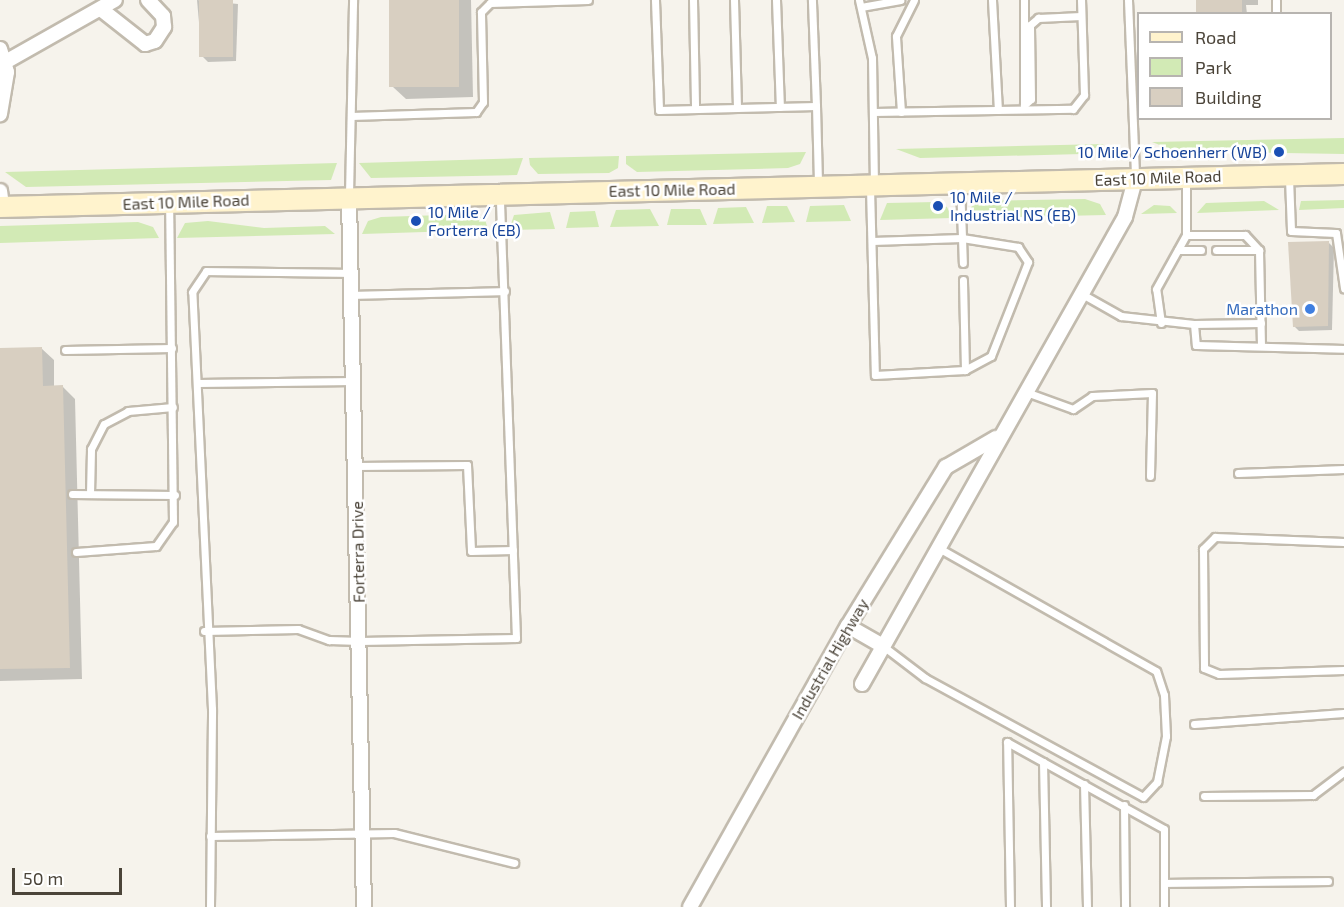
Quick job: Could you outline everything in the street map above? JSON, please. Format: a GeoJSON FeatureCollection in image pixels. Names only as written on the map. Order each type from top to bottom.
{"type":"FeatureCollection","features":[{"type":"Feature","properties":{"kind":"main road","name":"East 10 Mile Road"},"geometry":{"type":"LineString","coordinates":[[1,201],[168,203],[1344,174]]}},
{"type":"Feature","properties":{"kind":"street"},"geometry":{"type":"LineString","coordinates":[[0,114],[2,59],[102,10],[115,0]]}},
{"type":"Feature","properties":{"kind":"street"},"geometry":{"type":"LineString","coordinates":[[102,10],[145,44],[159,37],[164,21],[148,0]]}},
{"type":"Feature","properties":{"kind":"street"},"geometry":{"type":"LineString","coordinates":[[862,684],[998,437],[1082,294],[1132,202],[1135,179]]}},
{"type":"Feature","properties":{"kind":"street","name":"Forterra Drive"},"geometry":{"type":"LineString","coordinates":[[349,198],[364,907]]}},
{"type":"Feature","properties":{"kind":"street","name":"Industrial Highway"},"geometry":{"type":"LineString","coordinates":[[690,907],[848,626],[946,467],[998,437]]}},
{"type":"Feature","properties":{"kind":"street"},"geometry":{"type":"LineString","coordinates":[[848,626],[883,646]]}},
{"type":"Feature","properties":{"kind":"lane"},"geometry":{"type":"LineString","coordinates":[[349,198],[353,0]]}},
{"type":"Feature","properties":{"kind":"lane"},"geometry":{"type":"LineString","coordinates":[[351,116],[476,112],[483,102],[481,12],[490,3],[588,0]]}},
{"type":"Feature","properties":{"kind":"lane"},"geometry":{"type":"LineString","coordinates":[[655,0],[659,110],[816,106]]}},
{"type":"Feature","properties":{"kind":"lane"},"geometry":{"type":"LineString","coordinates":[[693,0],[694,109]]}},
{"type":"Feature","properties":{"kind":"lane"},"geometry":{"type":"LineString","coordinates":[[734,0],[737,108]]}},
{"type":"Feature","properties":{"kind":"lane"},"geometry":{"type":"LineString","coordinates":[[776,0],[780,107]]}},
{"type":"Feature","properties":{"kind":"lane"},"geometry":{"type":"LineString","coordinates":[[812,0],[819,187]]}},
{"type":"Feature","properties":{"kind":"lane"},"geometry":{"type":"LineString","coordinates":[[872,241],[962,238],[1018,247],[1028,262],[990,356],[965,370],[875,375],[872,241],[872,58],[860,3],[900,0]]}},
{"type":"Feature","properties":{"kind":"lane"},"geometry":{"type":"LineString","coordinates":[[901,112],[896,36],[914,0]]}},
{"type":"Feature","properties":{"kind":"lane"},"geometry":{"type":"LineString","coordinates":[[992,0],[998,110]]}},
{"type":"Feature","properties":{"kind":"lane"},"geometry":{"type":"LineString","coordinates":[[1023,107],[1024,0]]}},
{"type":"Feature","properties":{"kind":"lane"},"geometry":{"type":"LineString","coordinates":[[873,112],[998,110],[1023,107],[1073,109],[1084,95],[1081,0]]}},
{"type":"Feature","properties":{"kind":"lane"},"geometry":{"type":"LineString","coordinates":[[1128,0],[1134,83],[1135,179]]}},
{"type":"Feature","properties":{"kind":"lane"},"geometry":{"type":"LineString","coordinates":[[1023,107],[1030,99],[1030,25],[1038,18],[1081,16]]}},
{"type":"Feature","properties":{"kind":"lane"},"geometry":{"type":"LineString","coordinates":[[1289,175],[1291,231],[1330,231],[1342,242],[1344,288]]}},
{"type":"Feature","properties":{"kind":"lane"},"geometry":{"type":"LineString","coordinates":[[1161,323],[1156,289],[1186,235],[1186,178]]}},
{"type":"Feature","properties":{"kind":"lane"},"geometry":{"type":"LineString","coordinates":[[960,183],[963,263]]}},
{"type":"Feature","properties":{"kind":"lane"},"geometry":{"type":"LineString","coordinates":[[204,631],[298,629],[329,640],[360,641],[516,638],[505,291],[499,194]]}},
{"type":"Feature","properties":{"kind":"lane"},"geometry":{"type":"LineString","coordinates":[[76,552],[156,546],[169,533],[175,495],[168,203]]}},
{"type":"Feature","properties":{"kind":"lane"},"geometry":{"type":"LineString","coordinates":[[1186,235],[1245,235],[1259,250],[1261,345]]}},
{"type":"Feature","properties":{"kind":"lane"},"geometry":{"type":"LineString","coordinates":[[1178,250],[1201,250]]}},
{"type":"Feature","properties":{"kind":"lane"},"geometry":{"type":"LineString","coordinates":[[1216,250],[1259,250]]}},
{"type":"Feature","properties":{"kind":"lane"},"geometry":{"type":"LineString","coordinates":[[210,907],[212,709],[204,631],[198,383],[192,292],[206,271],[351,273]]}},
{"type":"Feature","properties":{"kind":"lane"},"geometry":{"type":"LineString","coordinates":[[963,280],[965,370]]}},
{"type":"Feature","properties":{"kind":"lane"},"geometry":{"type":"LineString","coordinates":[[352,295],[505,291]]}},
{"type":"Feature","properties":{"kind":"lane"},"geometry":{"type":"LineString","coordinates":[[1082,294],[1121,316],[1161,323],[1261,323]]}},
{"type":"Feature","properties":{"kind":"lane"},"geometry":{"type":"LineString","coordinates":[[1194,324],[1196,345],[1344,349]]}},
{"type":"Feature","properties":{"kind":"lane"},"geometry":{"type":"LineString","coordinates":[[65,350],[172,348]]}},
{"type":"Feature","properties":{"kind":"lane"},"geometry":{"type":"LineString","coordinates":[[198,383],[354,381]]}},
{"type":"Feature","properties":{"kind":"lane"},"geometry":{"type":"LineString","coordinates":[[1024,391],[1073,409],[1092,396],[1152,393],[1150,476]]}},
{"type":"Feature","properties":{"kind":"lane"},"geometry":{"type":"LineString","coordinates":[[90,494],[91,449],[104,424],[128,411],[173,407]]}},
{"type":"Feature","properties":{"kind":"lane"},"geometry":{"type":"LineString","coordinates":[[356,466],[467,465],[471,550],[513,550]]}},
{"type":"Feature","properties":{"kind":"lane"},"geometry":{"type":"LineString","coordinates":[[1238,473],[1344,469]]}},
{"type":"Feature","properties":{"kind":"lane"},"geometry":{"type":"LineString","coordinates":[[72,494],[175,495]]}},
{"type":"Feature","properties":{"kind":"lane"},"geometry":{"type":"LineString","coordinates":[[1344,542],[1329,539],[1215,537],[1205,542],[1204,668],[1219,674],[1344,670]]}},
{"type":"Feature","properties":{"kind":"lane"},"geometry":{"type":"LineString","coordinates":[[883,646],[925,678],[1143,797],[1157,782],[1166,736],[1164,695],[1156,671],[937,547]]}},
{"type":"Feature","properties":{"kind":"lane"},"geometry":{"type":"LineString","coordinates":[[1194,724],[1344,713]]}},
{"type":"Feature","properties":{"kind":"lane"},"geometry":{"type":"LineString","coordinates":[[1010,907],[1007,742],[1164,829],[1164,907]]}},
{"type":"Feature","properties":{"kind":"lane"},"geometry":{"type":"LineString","coordinates":[[1043,762],[1046,907]]}},
{"type":"Feature","properties":{"kind":"lane"},"geometry":{"type":"LineString","coordinates":[[1204,796],[1313,795],[1344,772]]}},
{"type":"Feature","properties":{"kind":"lane"},"geometry":{"type":"LineString","coordinates":[[1084,784],[1087,907]]}},
{"type":"Feature","properties":{"kind":"lane"},"geometry":{"type":"LineString","coordinates":[[1124,806],[1125,907]]}},
{"type":"Feature","properties":{"kind":"lane"},"geometry":{"type":"LineString","coordinates":[[210,836],[363,832],[410,835],[514,863]]}},
{"type":"Feature","properties":{"kind":"lane"},"geometry":{"type":"LineString","coordinates":[[1164,883],[1328,881]]}},
{"type":"Feature","properties":{"kind":"green space"},"geometry":{"type":"Polygon","coordinates":[[[1344,138],[1344,154],[1175,151],[1152,142],[1344,138]]]}},
{"type":"Feature","properties":{"kind":"green space"},"geometry":{"type":"Polygon","coordinates":[[[1104,144],[1082,154],[920,158],[896,149],[1104,144]]]}},
{"type":"Feature","properties":{"kind":"green space"},"geometry":{"type":"Polygon","coordinates":[[[806,152],[800,164],[788,168],[637,172],[626,164],[626,156],[806,152]]]}},
{"type":"Feature","properties":{"kind":"green space"},"geometry":{"type":"Polygon","coordinates":[[[619,156],[618,168],[609,173],[538,174],[530,165],[529,158],[619,156]]]}},
{"type":"Feature","properties":{"kind":"green space"},"geometry":{"type":"Polygon","coordinates":[[[523,158],[517,175],[371,178],[359,163],[523,158]]]}},
{"type":"Feature","properties":{"kind":"green space"},"geometry":{"type":"Polygon","coordinates":[[[337,163],[331,180],[26,187],[5,172],[337,163]]]}},
{"type":"Feature","properties":{"kind":"green space"},"geometry":{"type":"Polygon","coordinates":[[[1085,199],[1100,204],[1106,215],[969,218],[971,207],[980,201],[1085,199]]]}},
{"type":"Feature","properties":{"kind":"green space"},"geometry":{"type":"Polygon","coordinates":[[[1344,200],[1344,208],[1299,210],[1301,201],[1344,200]]]}},
{"type":"Feature","properties":{"kind":"green space"},"geometry":{"type":"Polygon","coordinates":[[[1264,201],[1279,210],[1197,213],[1206,203],[1264,201]]]}},
{"type":"Feature","properties":{"kind":"green space"},"geometry":{"type":"Polygon","coordinates":[[[936,202],[947,207],[952,218],[880,220],[887,203],[936,202]]]}},
{"type":"Feature","properties":{"kind":"green space"},"geometry":{"type":"Polygon","coordinates":[[[844,205],[851,221],[806,222],[810,206],[844,205]]]}},
{"type":"Feature","properties":{"kind":"green space"},"geometry":{"type":"Polygon","coordinates":[[[1154,205],[1170,206],[1177,213],[1141,214],[1154,205]]]}},
{"type":"Feature","properties":{"kind":"green space"},"geometry":{"type":"Polygon","coordinates":[[[767,206],[787,206],[795,222],[762,223],[767,206]]]}},
{"type":"Feature","properties":{"kind":"green space"},"geometry":{"type":"Polygon","coordinates":[[[746,207],[754,223],[713,224],[718,208],[746,207]]]}},
{"type":"Feature","properties":{"kind":"green space"},"geometry":{"type":"Polygon","coordinates":[[[650,209],[659,226],[610,227],[616,210],[650,209]]]}},
{"type":"Feature","properties":{"kind":"green space"},"geometry":{"type":"Polygon","coordinates":[[[671,209],[700,209],[707,225],[667,225],[671,209]]]}},
{"type":"Feature","properties":{"kind":"green space"},"geometry":{"type":"Polygon","coordinates":[[[595,211],[599,227],[566,228],[570,212],[595,211]]]}},
{"type":"Feature","properties":{"kind":"green space"},"geometry":{"type":"Polygon","coordinates":[[[550,212],[555,229],[509,230],[514,215],[550,212]]]}},
{"type":"Feature","properties":{"kind":"green space"},"geometry":{"type":"Polygon","coordinates":[[[473,214],[485,219],[488,230],[362,234],[368,221],[381,217],[473,214]]]}},
{"type":"Feature","properties":{"kind":"green space"},"geometry":{"type":"Polygon","coordinates":[[[208,221],[264,228],[325,226],[335,234],[177,238],[185,223],[208,221]]]}},
{"type":"Feature","properties":{"kind":"green space"},"geometry":{"type":"Polygon","coordinates":[[[138,222],[153,227],[159,238],[0,243],[0,226],[138,222]]]}},
{"type":"Feature","properties":{"kind":"building"},"geometry":{"type":"Polygon","coordinates":[[[199,0],[233,0],[233,57],[199,57],[199,0]]]}},
{"type":"Feature","properties":{"kind":"building"},"geometry":{"type":"Polygon","coordinates":[[[389,0],[459,0],[459,87],[389,87],[389,0]]]}},
{"type":"Feature","properties":{"kind":"building"},"geometry":{"type":"Polygon","coordinates":[[[1196,0],[1242,0],[1242,12],[1196,12],[1196,0]]]}},
{"type":"Feature","properties":{"kind":"building"},"geometry":{"type":"Polygon","coordinates":[[[1329,241],[1328,326],[1293,327],[1288,242],[1329,241]]]}},
{"type":"Feature","properties":{"kind":"building"},"geometry":{"type":"Polygon","coordinates":[[[42,347],[43,386],[63,385],[70,668],[0,669],[0,348],[42,347]]]}},
{"type":"Feature","properties":{"kind":"place","name":"10 Mile / Schoenherr (WB)"},"geometry":{"type":"Point","coordinates":[1279,152]}},
{"type":"Feature","properties":{"kind":"place","name":"10 Mile / Industrial NS (EB)"},"geometry":{"type":"Point","coordinates":[938,206]}},
{"type":"Feature","properties":{"kind":"place","name":"10 Mile / Forterra (EB)"},"geometry":{"type":"Point","coordinates":[416,221]}},
{"type":"Feature","properties":{"kind":"place","name":"Marathon"},"geometry":{"type":"Point","coordinates":[1310,309]}}]}
